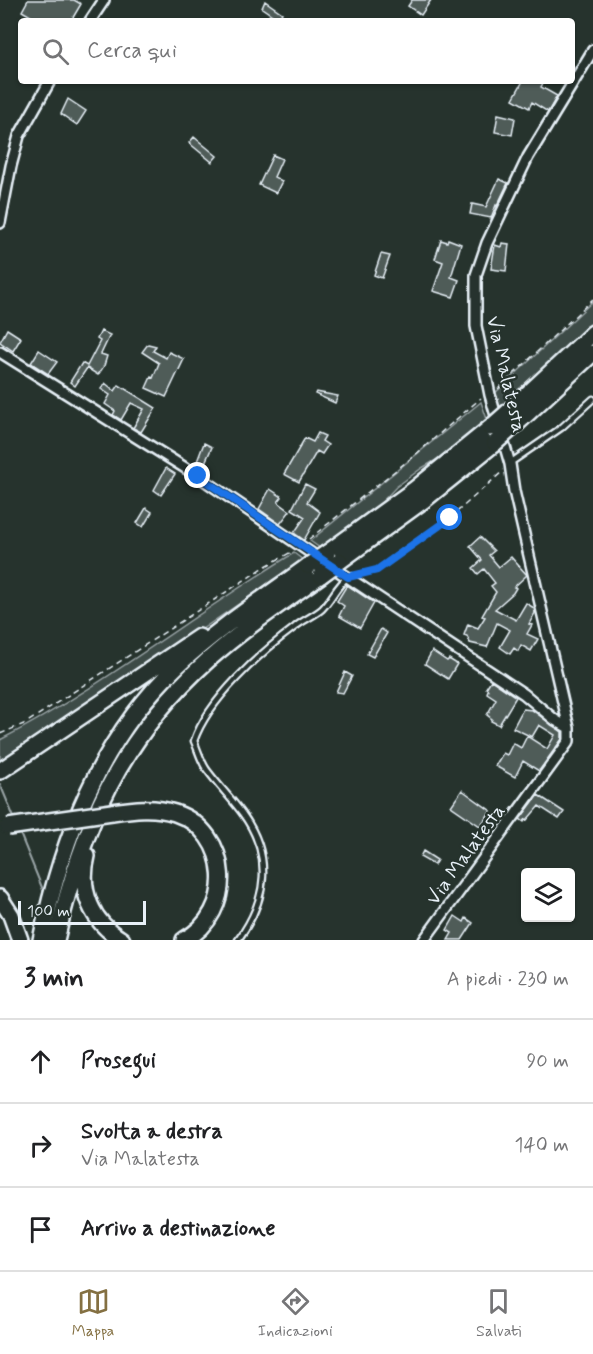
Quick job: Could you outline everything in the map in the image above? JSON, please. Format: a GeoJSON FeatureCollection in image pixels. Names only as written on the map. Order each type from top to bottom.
{"type":"FeatureCollection","features":[{"type":"Feature","properties":{"kind":"highway"},"geometry":{"type":"LineString","coordinates":[[510,420],[593,333]]}},
{"type":"Feature","properties":{"kind":"highway"},"geometry":{"type":"LineString","coordinates":[[3,769],[206,632],[314,571],[334,557],[429,479],[492,436],[593,353]]}},
{"type":"Feature","properties":{"kind":"highway"},"geometry":{"type":"LineString","coordinates":[[56,940],[76,864],[102,799],[126,755],[167,701],[209,660],[314,571]]}},
{"type":"Feature","properties":{"kind":"highway"},"geometry":{"type":"LineString","coordinates":[[41,940],[53,884],[72,827],[87,793],[114,745],[133,717],[176,668],[200,646],[256,604]]}},
{"type":"Feature","properties":{"kind":"highway"},"geometry":{"type":"LineString","coordinates":[[122,940],[108,932],[90,907],[85,892],[84,869],[96,828],[147,726]]}},
{"type":"Feature","properties":{"kind":"highway"},"geometry":{"type":"LineString","coordinates":[[4,828],[146,808],[178,813],[192,821],[213,845],[222,877],[220,894],[214,910],[204,925],[184,940]]}},
{"type":"Feature","properties":{"kind":"highway"},"geometry":{"type":"LineString","coordinates":[[0,898],[11,915],[21,940]]}},
{"type":"Feature","properties":{"kind":"street"},"geometry":{"type":"LineString","coordinates":[[92,18],[104,0]]}},
{"type":"Feature","properties":{"kind":"street","name":"Via Malatesta"},"geometry":{"type":"LineString","coordinates":[[575,81],[593,50]]}},
{"type":"Feature","properties":{"kind":"street"},"geometry":{"type":"LineString","coordinates":[[0,223],[10,166],[20,136],[48,84]]}},
{"type":"Feature","properties":{"kind":"street","name":"Via Malatesta"},"geometry":{"type":"LineString","coordinates":[[424,940],[569,741],[569,728],[514,491],[510,464],[490,395],[474,315],[476,275],[487,243],[520,174],[573,84]]}},
{"type":"Feature","properties":{"kind":"street"},"geometry":{"type":"LineString","coordinates":[[0,352],[198,476],[524,694],[555,720],[569,728]]}},
{"type":"Feature","properties":{"kind":"lane"},"geometry":{"type":"LineString","coordinates":[[510,464],[561,428],[593,399]]}},
{"type":"Feature","properties":{"kind":"lane"},"geometry":{"type":"LineString","coordinates":[[238,940],[257,906],[263,884],[264,867],[260,848],[253,829],[206,769],[194,741],[199,726],[249,666],[295,627],[320,610],[331,599],[341,582],[348,577]]}},
{"type":"Feature","properties":{"kind":"path"},"geometry":{"type":"LineString","coordinates":[[0,734],[26,723],[250,576],[301,547],[319,530],[431,442],[481,397],[490,395],[593,299]]}},
{"type":"Feature","properties":{"kind":"path"},"geometry":{"type":"LineString","coordinates":[[348,577],[381,567],[450,518],[510,464]]}},
{"type":"Feature","properties":{"kind":"shaded area"},"geometry":{"type":"Polygon","coordinates":[[[593,301],[593,322],[498,411],[494,394],[593,301]]]}},
{"type":"Feature","properties":{"kind":"shaded area"},"geometry":{"type":"Polygon","coordinates":[[[481,402],[487,419],[443,456],[396,487],[378,506],[320,548],[310,541],[481,402]]]}},
{"type":"Feature","properties":{"kind":"shaded area"},"geometry":{"type":"Polygon","coordinates":[[[294,553],[303,560],[104,696],[0,763],[0,740],[75,697],[294,553]]]}},
{"type":"Feature","properties":{"kind":"building"},"geometry":{"type":"Polygon","coordinates":[[[28,0],[74,0],[81,4],[73,18],[34,18],[22,11],[28,0]]]}},
{"type":"Feature","properties":{"kind":"building"},"geometry":{"type":"Polygon","coordinates":[[[412,0],[431,0],[421,15],[408,6],[412,0]]]}},
{"type":"Feature","properties":{"kind":"building"},"geometry":{"type":"Polygon","coordinates":[[[265,1],[282,13],[277,18],[262,8],[265,1]]]}},
{"type":"Feature","properties":{"kind":"building"},"geometry":{"type":"Polygon","coordinates":[[[521,84],[542,84],[541,87],[557,96],[548,112],[532,102],[529,108],[513,99],[521,84]]]}},
{"type":"Feature","properties":{"kind":"building"},"geometry":{"type":"Polygon","coordinates":[[[68,99],[86,111],[77,125],[61,114],[68,99]]]}},
{"type":"Feature","properties":{"kind":"building"},"geometry":{"type":"Polygon","coordinates":[[[498,114],[515,118],[512,135],[495,132],[498,114]]]}},
{"type":"Feature","properties":{"kind":"building"},"geometry":{"type":"Polygon","coordinates":[[[194,137],[217,156],[212,162],[189,143],[194,137]]]}},
{"type":"Feature","properties":{"kind":"building"},"geometry":{"type":"Polygon","coordinates":[[[273,155],[282,159],[274,177],[282,181],[276,193],[259,185],[273,155]]]}},
{"type":"Feature","properties":{"kind":"building"},"geometry":{"type":"Polygon","coordinates":[[[499,179],[508,183],[491,218],[470,214],[472,204],[486,207],[499,179]]]}},
{"type":"Feature","properties":{"kind":"building"},"geometry":{"type":"Polygon","coordinates":[[[448,239],[461,244],[451,277],[459,280],[453,297],[433,291],[443,262],[435,259],[441,240],[447,242],[448,239]]]}},
{"type":"Feature","properties":{"kind":"building"},"geometry":{"type":"Polygon","coordinates":[[[502,243],[509,244],[506,271],[491,269],[495,245],[501,247],[502,243]]]}},
{"type":"Feature","properties":{"kind":"building"},"geometry":{"type":"Polygon","coordinates":[[[381,254],[390,256],[382,278],[374,275],[381,254]]]}},
{"type":"Feature","properties":{"kind":"building"},"geometry":{"type":"Polygon","coordinates":[[[7,329],[21,338],[13,351],[0,342],[7,329]]]}},
{"type":"Feature","properties":{"kind":"building"},"geometry":{"type":"Polygon","coordinates":[[[101,331],[110,335],[101,354],[107,356],[104,366],[98,375],[87,368],[75,386],[70,382],[82,363],[87,366],[100,341],[97,339],[101,331]]]}},
{"type":"Feature","properties":{"kind":"building"},"geometry":{"type":"Polygon","coordinates":[[[148,344],[156,346],[153,351],[166,358],[169,352],[184,359],[166,397],[146,388],[159,363],[142,352],[148,344]]]}},
{"type":"Feature","properties":{"kind":"building"},"geometry":{"type":"Polygon","coordinates":[[[39,350],[57,362],[48,374],[31,363],[39,350]]]}},
{"type":"Feature","properties":{"kind":"building"},"geometry":{"type":"Polygon","coordinates":[[[105,383],[115,391],[119,385],[156,408],[141,432],[133,428],[144,409],[131,403],[121,420],[113,415],[115,411],[105,404],[110,395],[101,389],[105,383]]]}},
{"type":"Feature","properties":{"kind":"building"},"geometry":{"type":"Polygon","coordinates":[[[316,392],[338,396],[335,403],[315,394],[316,392]]]}},
{"type":"Feature","properties":{"kind":"building"},"geometry":{"type":"Polygon","coordinates":[[[318,433],[325,436],[322,441],[328,445],[322,454],[317,451],[299,482],[284,474],[305,438],[313,442],[318,433]]]}},
{"type":"Feature","properties":{"kind":"building"},"geometry":{"type":"Polygon","coordinates":[[[204,443],[212,447],[203,467],[196,464],[204,443]]]}},
{"type":"Feature","properties":{"kind":"building"},"geometry":{"type":"Polygon","coordinates":[[[166,468],[175,474],[161,495],[154,490],[166,468]]]}},
{"type":"Feature","properties":{"kind":"building"},"geometry":{"type":"Polygon","coordinates":[[[305,484],[315,489],[307,502],[320,512],[304,540],[294,533],[305,517],[292,509],[305,484]]]}},
{"type":"Feature","properties":{"kind":"building"},"geometry":{"type":"Polygon","coordinates":[[[270,489],[282,497],[278,502],[290,511],[280,524],[259,509],[270,489]]]}},
{"type":"Feature","properties":{"kind":"building"},"geometry":{"type":"Polygon","coordinates":[[[146,508],[152,512],[143,527],[137,523],[146,508]]]}},
{"type":"Feature","properties":{"kind":"building"},"geometry":{"type":"Polygon","coordinates":[[[480,537],[494,551],[489,555],[499,567],[511,557],[527,575],[514,587],[516,588],[513,593],[495,609],[516,620],[526,603],[534,608],[535,613],[529,624],[532,625],[527,634],[538,639],[531,651],[521,645],[518,651],[514,648],[510,654],[500,647],[510,630],[497,623],[487,647],[470,643],[464,635],[468,624],[478,628],[496,592],[491,586],[495,583],[484,569],[478,574],[473,568],[482,560],[470,546],[480,537]]]}},
{"type":"Feature","properties":{"kind":"building"},"geometry":{"type":"Polygon","coordinates":[[[347,585],[374,603],[360,628],[339,616],[344,606],[337,601],[347,585]]]}},
{"type":"Feature","properties":{"kind":"building"},"geometry":{"type":"Polygon","coordinates":[[[381,629],[387,633],[373,657],[367,654],[381,629]]]}},
{"type":"Feature","properties":{"kind":"building"},"geometry":{"type":"Polygon","coordinates":[[[432,651],[447,661],[449,659],[457,664],[448,679],[425,664],[432,651]]]}},
{"type":"Feature","properties":{"kind":"building"},"geometry":{"type":"Polygon","coordinates":[[[345,672],[352,676],[343,693],[336,692],[345,672]]]}},
{"type":"Feature","properties":{"kind":"building"},"geometry":{"type":"Polygon","coordinates":[[[491,680],[516,697],[499,725],[491,721],[492,719],[487,715],[496,699],[487,693],[486,688],[491,680]]]}},
{"type":"Feature","properties":{"kind":"building"},"geometry":{"type":"Polygon","coordinates":[[[523,709],[532,710],[562,732],[562,739],[539,771],[523,761],[515,777],[495,766],[503,753],[507,755],[513,743],[521,748],[527,736],[547,749],[555,735],[539,725],[532,737],[513,728],[523,709]]]}},
{"type":"Feature","properties":{"kind":"building"},"geometry":{"type":"Polygon","coordinates":[[[462,790],[491,811],[480,826],[451,806],[462,790]]]}},
{"type":"Feature","properties":{"kind":"building"},"geometry":{"type":"Polygon","coordinates":[[[538,795],[564,812],[559,819],[539,806],[527,820],[524,822],[520,819],[538,795]]]}},
{"type":"Feature","properties":{"kind":"building"},"geometry":{"type":"Polygon","coordinates":[[[423,851],[437,860],[434,865],[420,857],[423,851]]]}},
{"type":"Feature","properties":{"kind":"building"},"geometry":{"type":"Polygon","coordinates":[[[455,916],[464,922],[466,918],[473,923],[462,940],[448,940],[452,933],[447,930],[455,916]]]}},
{"type":"Feature","properties":{"kind":"waterway"},"geometry":{"type":"LineString","coordinates":[[0,784],[15,820]]}},
{"type":"Feature","properties":{"kind":"waterway"},"geometry":{"type":"LineString","coordinates":[[19,831],[45,895]]}},
{"type":"Feature","properties":{"kind":"route"},"geometry":{"type":"LineString","coordinates":[[198,476],[348,577],[377,570],[450,518]]}}]}
